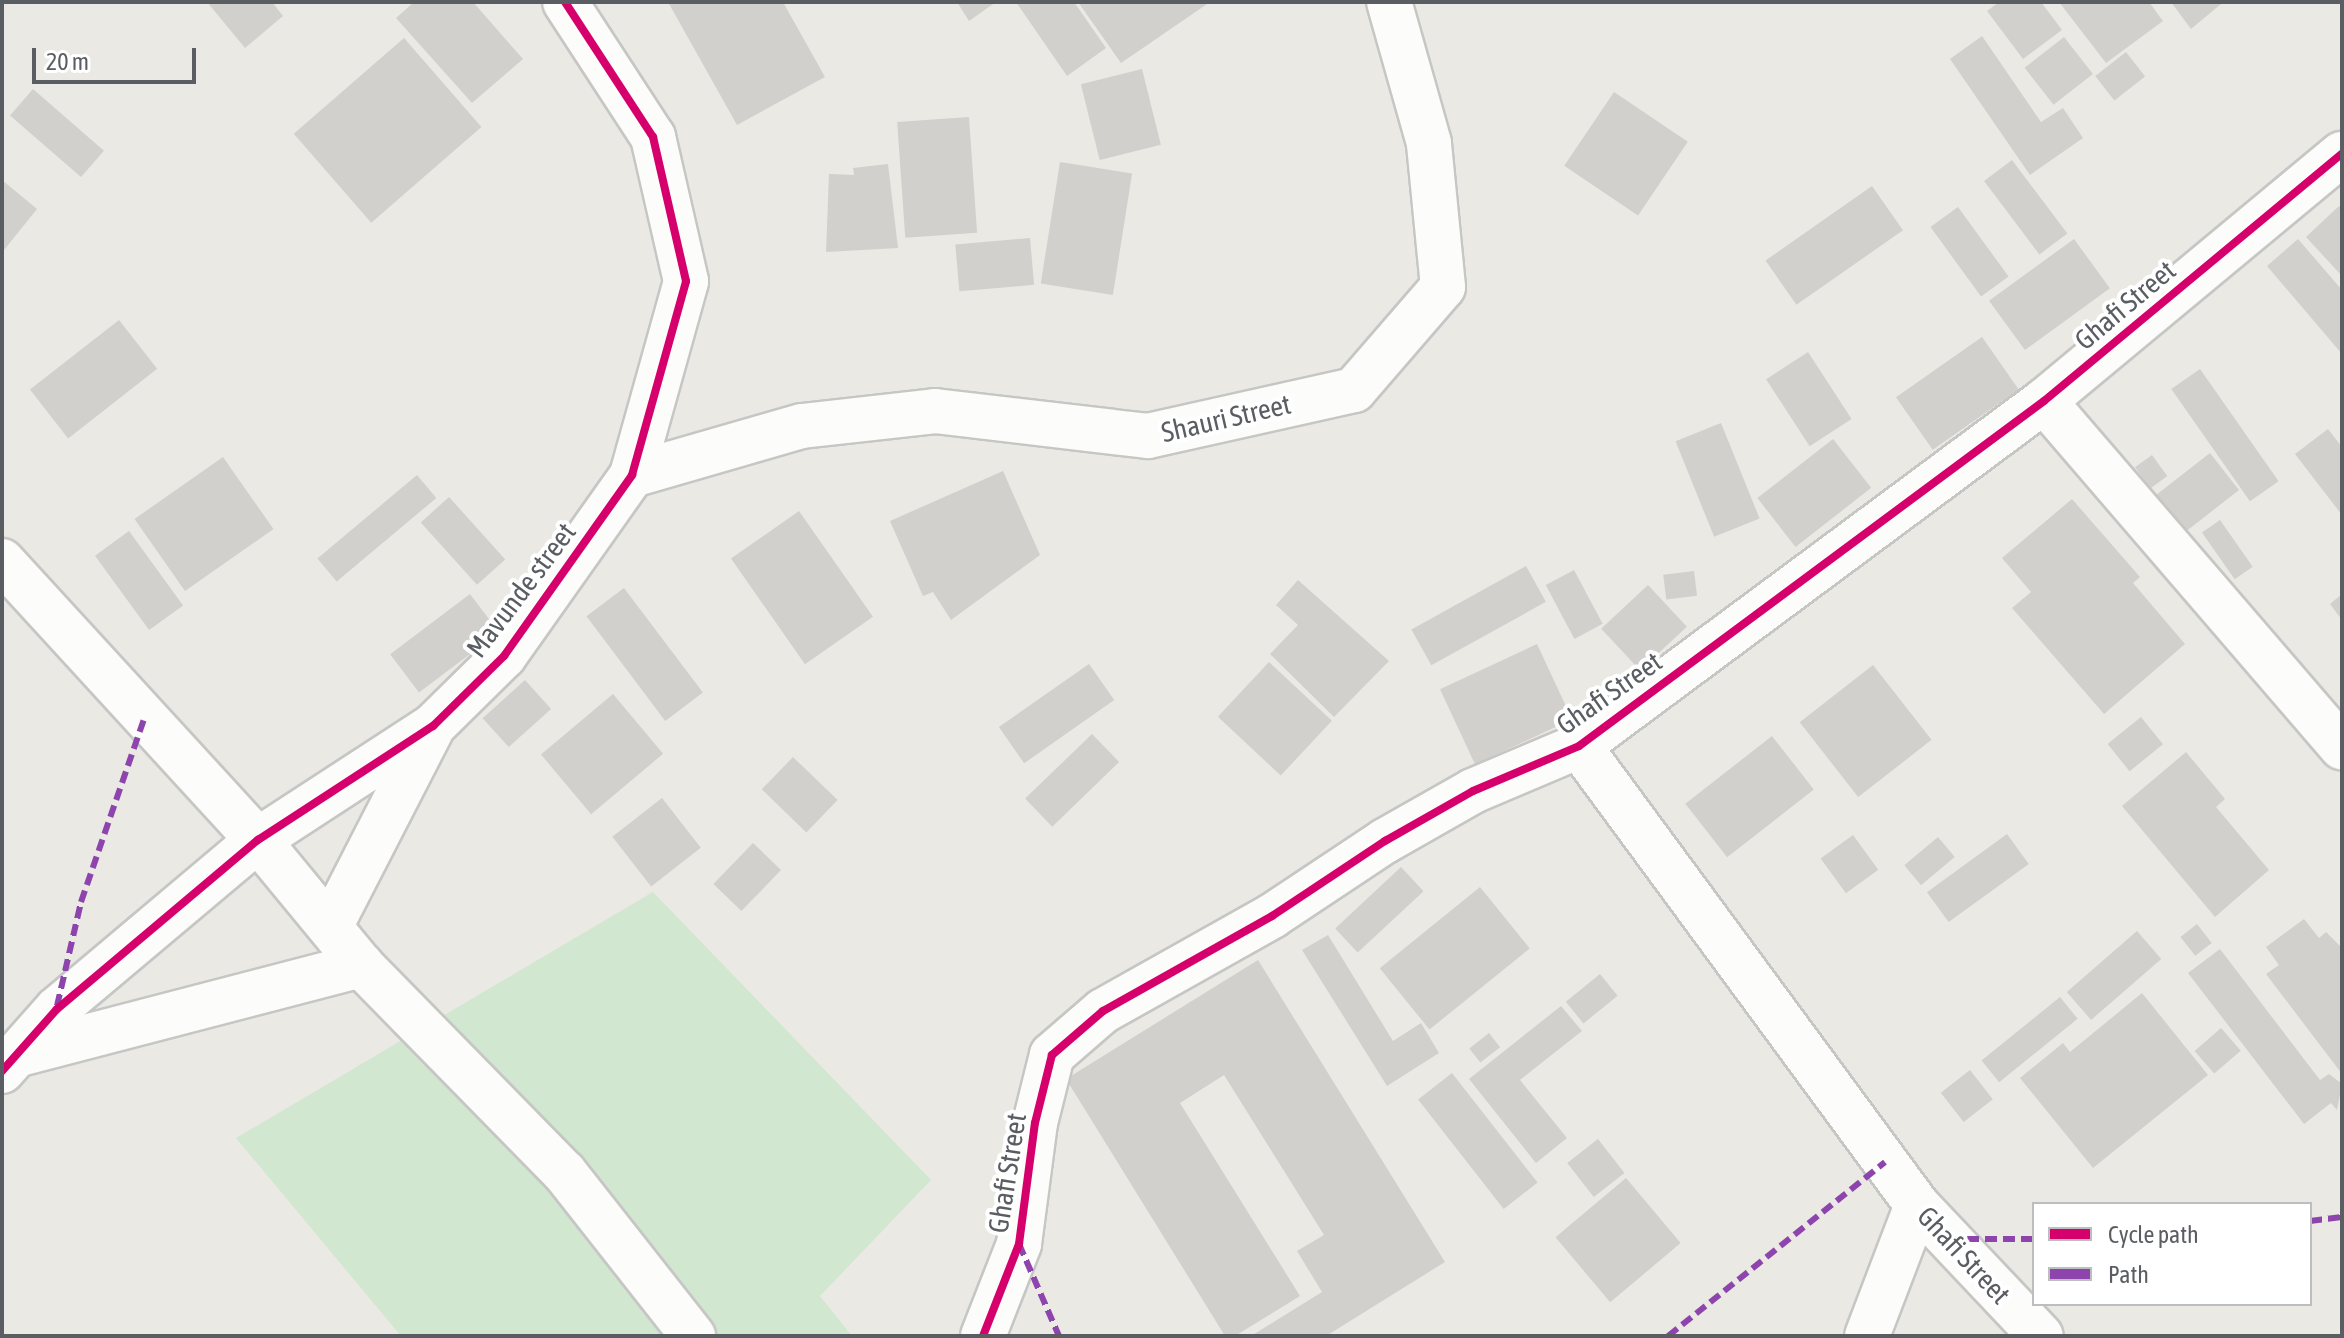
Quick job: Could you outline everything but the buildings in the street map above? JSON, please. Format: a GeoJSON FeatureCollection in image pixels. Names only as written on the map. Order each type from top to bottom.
{"type":"FeatureCollection","features":[{"type":"Feature","properties":{"kind":"street","name":"Mavunde street"},"geometry":{"type":"LineString","coordinates":[[9,1063],[69,998],[258,840],[433,726],[504,656],[632,475],[686,281],[653,137],[565,2]]}},
{"type":"Feature","properties":{"kind":"street","name":"Shauri Street"},"geometry":{"type":"LineString","coordinates":[[632,475],[816,425],[935,411],[1148,436],[1354,390],[1443,287],[1429,143],[1389,2]]}},
{"type":"Feature","properties":{"kind":"street","name":"Ghafi Street"},"geometry":{"type":"LineString","coordinates":[[983,1336],[1019,1244],[1035,1123],[1052,1055],[1103,1011],[1272,916],[1385,841],[1473,791],[1579,746],[2044,401],[2342,154]]}},
{"type":"Feature","properties":{"kind":"street"},"geometry":{"type":"LineString","coordinates":[[2044,401],[2342,747]]}},
{"type":"Feature","properties":{"kind":"street"},"geometry":{"type":"LineString","coordinates":[[2,561],[258,840],[361,965],[564,1172],[693,1336]]}},
{"type":"Feature","properties":{"kind":"street"},"geometry":{"type":"LineString","coordinates":[[331,925],[433,726]]}},
{"type":"Feature","properties":{"kind":"street","name":"Ghafi Street"},"geometry":{"type":"LineString","coordinates":[[1579,746],[1917,1205],[2041,1336]]}},
{"type":"Feature","properties":{"kind":"street"},"geometry":{"type":"LineString","coordinates":[[9,1063],[361,965]]}},
{"type":"Feature","properties":{"kind":"street"},"geometry":{"type":"LineString","coordinates":[[1867,1336],[1917,1205]]}},
{"type":"Feature","properties":{"kind":"green space"},"geometry":{"type":"Polygon","coordinates":[[[653,892],[931,1180],[820,1296],[852,1336],[401,1336],[236,1138],[653,892]]]}},
{"type":"Feature","properties":{"kind":"marked path"},"geometry":{"type":"LineString","coordinates":[[57,1006],[81,902],[145,716]]}},
{"type":"Feature","properties":{"kind":"marked path"},"geometry":{"type":"LineString","coordinates":[[1668,1336],[1885,1162]]}},
{"type":"Feature","properties":{"kind":"marked path"},"geometry":{"type":"LineString","coordinates":[[2312,1221],[2342,1217]]}},
{"type":"Feature","properties":{"kind":"marked path"},"geometry":{"type":"LineString","coordinates":[[1949,1239],[2032,1239]]}},
{"type":"Feature","properties":{"kind":"marked path"},"geometry":{"type":"LineString","coordinates":[[1019,1244],[1059,1336]]}},
{"type":"Feature","properties":{"kind":"cycle path"},"geometry":{"type":"LineString","coordinates":[[2,1071],[57,1009],[258,840],[433,726],[504,656],[632,475],[686,281],[653,137],[565,2]]}},
{"type":"Feature","properties":{"kind":"cycle path"},"geometry":{"type":"LineString","coordinates":[[983,1336],[1019,1244],[1035,1123],[1052,1055],[1103,1011],[1272,916],[1385,841],[1473,791],[1579,746],[2044,401],[2342,154]]}}]}
